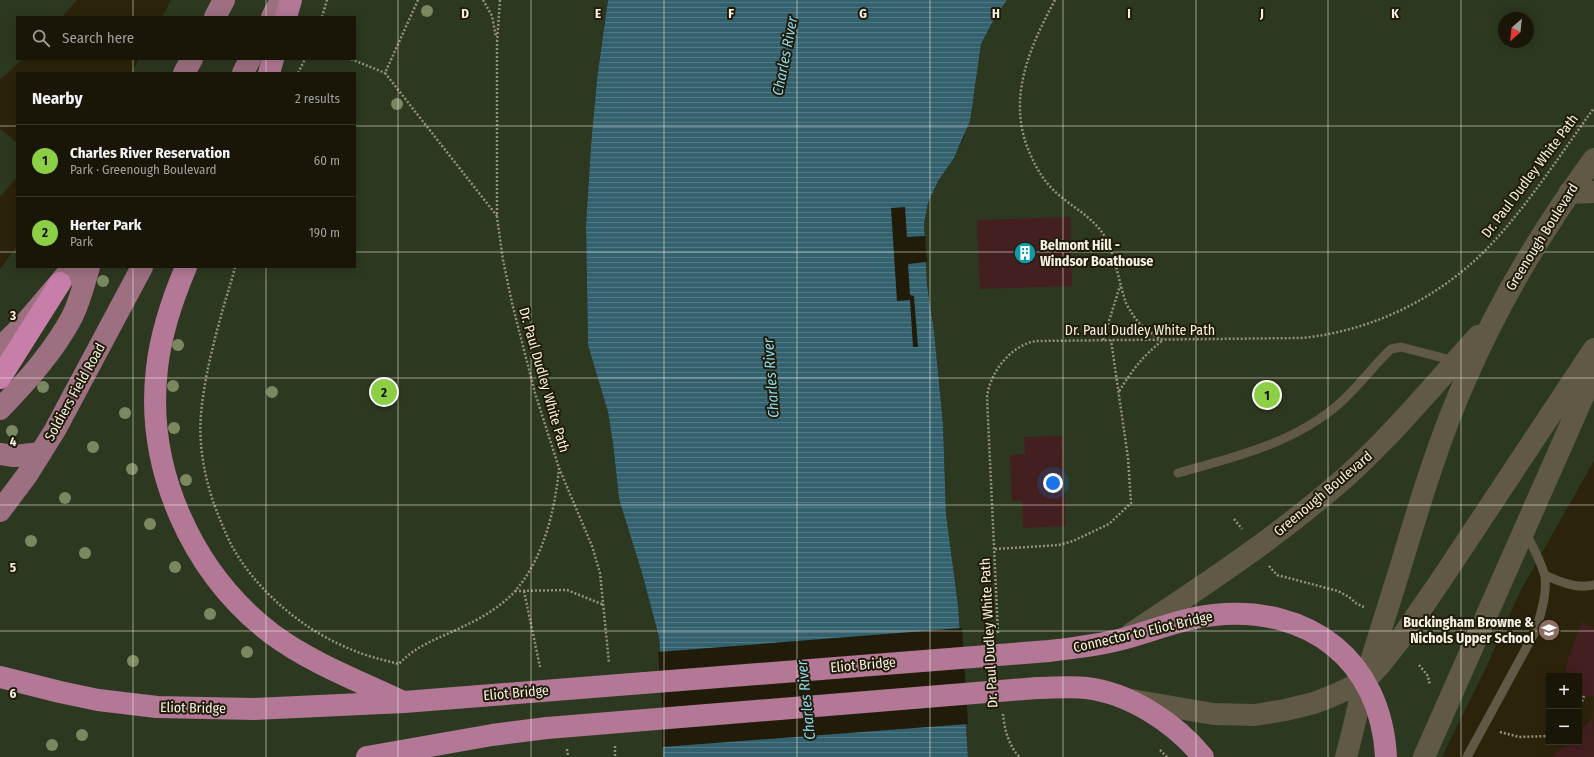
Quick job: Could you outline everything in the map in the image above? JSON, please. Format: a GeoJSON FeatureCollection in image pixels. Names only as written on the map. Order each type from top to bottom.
{"type":"FeatureCollection","features":[{"type":"Feature","properties":{"kind":"highway"},"geometry":{"type":"LineString","coordinates":[[286,16],[291,0]]}},
{"type":"Feature","properties":{"kind":"highway"},"geometry":{"type":"LineString","coordinates":[[269,72],[273,60]]}},
{"type":"Feature","properties":{"kind":"highway"},"geometry":{"type":"LineString","coordinates":[[186,268],[173,299],[163,333],[157,369],[155,402],[159,442],[164,466],[178,511],[189,536],[214,575],[233,599],[272,634],[308,656],[404,702]]}},
{"type":"Feature","properties":{"kind":"highway"},"geometry":{"type":"LineString","coordinates":[[0,378],[67,275]]}},
{"type":"Feature","properties":{"kind":"highway","name":"Connector to Eliot Bridge"},"geometry":{"type":"LineString","coordinates":[[1034,652],[1086,646],[1124,638],[1191,619],[1208,616],[1237,614],[1263,615],[1296,625],[1326,641],[1351,662],[1372,695],[1380,717],[1386,757]]}},
{"type":"Feature","properties":{"kind":"highway","name":"Eliot Bridge"},"geometry":{"type":"LineString","coordinates":[[0,677],[60,692],[137,706],[177,709],[288,708],[404,702],[1034,652]]}},
{"type":"Feature","properties":{"kind":"highway"},"geometry":{"type":"LineString","coordinates":[[367,757],[511,732],[589,724],[1037,688],[1087,688],[1125,699],[1160,719],[1187,740],[1203,757]]}},
{"type":"Feature","properties":{"kind":"main road"},"geometry":{"type":"LineString","coordinates":[[216,16],[224,0]]}},
{"type":"Feature","properties":{"kind":"main road"},"geometry":{"type":"LineString","coordinates":[[273,16],[281,0]]}},
{"type":"Feature","properties":{"kind":"main road"},"geometry":{"type":"LineString","coordinates":[[185,72],[191,60]]}},
{"type":"Feature","properties":{"kind":"main road"},"geometry":{"type":"LineString","coordinates":[[244,72],[250,60]]}},
{"type":"Feature","properties":{"kind":"main road","name":"Greenough Boulevard"},"geometry":{"type":"LineString","coordinates":[[1124,638],[1235,564],[1310,508],[1378,446],[1464,363],[1494,318],[1527,257],[1569,193],[1594,159]]}},
{"type":"Feature","properties":{"kind":"main road"},"geometry":{"type":"LineString","coordinates":[[1569,193],[1594,192]]}},
{"type":"Feature","properties":{"kind":"main road"},"geometry":{"type":"LineString","coordinates":[[0,409],[43,360],[64,330],[80,298],[89,268]]}},
{"type":"Feature","properties":{"kind":"main road","name":"Soldiers Field Road"},"geometry":{"type":"LineString","coordinates":[[0,512],[17,491],[41,454],[72,401],[141,268]]}},
{"type":"Feature","properties":{"kind":"main road"},"geometry":{"type":"LineString","coordinates":[[0,348],[27,321],[67,275]]}},
{"type":"Feature","properties":{"kind":"main road","name":"Greenough Boulevard"},"geometry":{"type":"LineString","coordinates":[[1125,699],[1213,714],[1255,715],[1314,703],[1365,682],[1399,641],[1594,349]]}},
{"type":"Feature","properties":{"kind":"main road","name":"Greenough Boulevard"},"geometry":{"type":"LineString","coordinates":[[1346,757],[1365,682],[1432,465],[1449,420],[1464,363]]}},
{"type":"Feature","properties":{"kind":"main road"},"geometry":{"type":"LineString","coordinates":[[1424,757],[1594,372]]}},
{"type":"Feature","properties":{"kind":"main road"},"geometry":{"type":"LineString","coordinates":[[0,454],[14,456],[41,454]]}},
{"type":"Feature","properties":{"kind":"lane"},"geometry":{"type":"LineString","coordinates":[[1178,473],[1249,453],[1302,430],[1341,402],[1391,350],[1401,347],[1464,363]]}},
{"type":"Feature","properties":{"kind":"lane"},"geometry":{"type":"LineString","coordinates":[[1467,757],[1536,630],[1545,595],[1545,575],[1524,529]]}},
{"type":"Feature","properties":{"kind":"lane"},"geometry":{"type":"LineString","coordinates":[[1545,575],[1566,584],[1580,586],[1594,585]]}},
{"type":"Feature","properties":{"kind":"path"},"geometry":{"type":"LineString","coordinates":[[322,16],[327,0]]}},
{"type":"Feature","properties":{"kind":"path"},"geometry":{"type":"LineString","coordinates":[[385,73],[418,0]]}},
{"type":"Feature","properties":{"kind":"path"},"geometry":{"type":"LineString","coordinates":[[483,0],[492,16],[497,42]]}},
{"type":"Feature","properties":{"kind":"path","name":"Dr. Paul Dudley White Path"},"geometry":{"type":"LineString","coordinates":[[500,0],[497,42],[497,216],[503,260],[512,303],[535,393],[559,468],[592,546],[600,573],[609,668]]}},
{"type":"Feature","properties":{"kind":"path"},"geometry":{"type":"LineString","coordinates":[[1056,0],[1036,41],[1023,78],[1019,98],[1019,119],[1030,154],[1048,184],[1068,203],[1091,220],[1106,238],[1126,303],[1137,322],[1151,334],[1163,340],[1133,369],[1118,393]]}},
{"type":"Feature","properties":{"kind":"path"},"geometry":{"type":"LineString","coordinates":[[298,72],[304,60]]}},
{"type":"Feature","properties":{"kind":"path"},"geometry":{"type":"LineString","coordinates":[[353,60],[385,73],[497,216]]}},
{"type":"Feature","properties":{"kind":"path","name":"Dr. Paul Dudley White Path"},"geometry":{"type":"LineString","coordinates":[[998,640],[987,397],[991,380],[1008,356],[1029,342],[1285,338],[1330,334],[1359,327],[1387,317],[1425,297],[1464,271],[1495,240],[1529,198],[1594,108]]}},
{"type":"Feature","properties":{"kind":"path"},"geometry":{"type":"LineString","coordinates":[[235,268],[221,315],[205,387],[201,415],[201,442],[205,471],[212,500],[236,552],[254,577],[274,599],[313,629],[355,651],[399,664],[408,654],[418,648],[464,626],[499,605],[515,591],[525,578],[535,560],[549,526],[555,504],[559,468]]}},
{"type":"Feature","properties":{"kind":"path"},"geometry":{"type":"LineString","coordinates":[[1103,340],[1120,286]]}},
{"type":"Feature","properties":{"kind":"path"},"geometry":{"type":"LineString","coordinates":[[995,549],[1035,548],[1066,543],[1109,524],[1131,503],[1128,458],[1111,340]]}},
{"type":"Feature","properties":{"kind":"path"},"geometry":{"type":"LineString","coordinates":[[1268,565],[1277,575],[1338,591],[1349,597],[1357,604],[1367,608]]}},
{"type":"Feature","properties":{"kind":"path"},"geometry":{"type":"LineString","coordinates":[[515,591],[567,590],[604,606]]}},
{"type":"Feature","properties":{"kind":"path"},"geometry":{"type":"LineString","coordinates":[[524,591],[540,667]]}},
{"type":"Feature","properties":{"kind":"path"},"geometry":{"type":"LineString","coordinates":[[1419,665],[1428,676],[1429,682],[1435,686]]}},
{"type":"Feature","properties":{"kind":"path"},"geometry":{"type":"LineString","coordinates":[[1582,701],[1584,696]]}},
{"type":"Feature","properties":{"kind":"path","name":"Dr. Paul Dudley White Path"},"geometry":{"type":"LineString","coordinates":[[1003,711],[1013,750],[1020,757]]}},
{"type":"Feature","properties":{"kind":"path"},"geometry":{"type":"LineString","coordinates":[[1498,731],[1520,737],[1546,736]]}},
{"type":"Feature","properties":{"kind":"path"},"geometry":{"type":"LineString","coordinates":[[615,746],[615,757]]}},
{"type":"Feature","properties":{"kind":"path"},"geometry":{"type":"LineString","coordinates":[[1159,748],[1167,757]]}},
{"type":"Feature","properties":{"kind":"shaded area"},"geometry":{"type":"Polygon","coordinates":[[[0,0],[171,0],[163,16],[16,16],[16,60],[138,60],[132,72],[16,72],[16,247],[0,269],[0,0]]]}},
{"type":"Feature","properties":{"kind":"shaded area","name":"Buckingham Browne & Nichols Upper School"},"geometry":{"type":"Polygon","coordinates":[[[1594,461],[1594,757],[1442,757],[1485,670],[1521,590],[1594,461]]]}},
{"type":"Feature","properties":{"kind":"green space"},"geometry":{"type":"Polygon","coordinates":[[[0,0],[77,0],[63,16],[16,16],[16,60],[21,60],[0,79],[0,0]]]}},
{"type":"Feature","properties":{"kind":"green space"},"geometry":{"type":"Polygon","coordinates":[[[171,0],[608,0],[597,79],[586,225],[588,344],[608,412],[619,499],[642,573],[659,637],[664,703],[663,757],[0,757],[0,269],[16,247],[16,268],[356,268],[356,72],[132,72],[138,60],[356,60],[356,16],[163,16],[171,0]]]}},
{"type":"Feature","properties":{"kind":"green space"},"geometry":{"type":"Polygon","coordinates":[[[1007,0],[1594,0],[1594,461],[1521,590],[1485,670],[1442,757],[968,757],[958,605],[946,514],[943,424],[934,331],[927,285],[924,224],[928,203],[938,181],[954,158],[964,137],[974,94],[981,44],[994,19],[1007,0]]]}},
{"type":"Feature","properties":{"kind":"green space"},"geometry":{"type":"Polygon","coordinates":[[[0,129],[16,142],[16,178],[0,197],[0,129]]]}},
{"type":"Feature","properties":{"kind":"water","name":"Charles River"},"geometry":{"type":"Polygon","coordinates":[[[608,0],[1007,0],[994,19],[981,44],[970,121],[954,158],[938,181],[928,203],[924,224],[927,285],[934,331],[943,424],[946,514],[958,605],[968,757],[663,757],[664,703],[659,637],[642,573],[619,499],[608,412],[588,345],[586,225],[597,79],[608,0]]]}},
{"type":"Feature","properties":{"kind":"pier"},"geometry":{"type":"Polygon","coordinates":[[[905,207],[907,237],[925,236],[927,262],[908,264],[910,295],[914,296],[918,347],[913,347],[910,300],[897,301],[891,208],[905,207]]]}},
{"type":"Feature","properties":{"kind":"pier"},"geometry":{"type":"Polygon","coordinates":[[[962,628],[968,724],[662,747],[662,703],[658,652],[962,628]]]}},
{"type":"Feature","properties":{"kind":"building","name":"Belmont Hill - Windsor Boathouse"},"geometry":{"type":"Polygon","coordinates":[[[1070,217],[1072,286],[980,289],[977,220],[1070,217]]]}},
{"type":"Feature","properties":{"kind":"building"},"geometry":{"type":"Polygon","coordinates":[[[1062,436],[1066,526],[1023,528],[1022,501],[1012,501],[1010,455],[1025,454],[1024,437],[1062,436]]]}},
{"type":"Feature","properties":{"kind":"building"},"geometry":{"type":"Polygon","coordinates":[[[1582,622],[1594,629],[1594,696],[1582,696],[1582,673],[1566,673],[1568,659],[1582,622]]]}},
{"type":"Feature","properties":{"kind":"building"},"geometry":{"type":"Polygon","coordinates":[[[1593,708],[1594,757],[1552,757],[1565,745],[1582,745],[1582,728],[1591,720],[1593,708]]]}},
{"type":"Feature","properties":{"kind":"place","name":"Belmont Hill - Windsor Boathouse"},"geometry":{"type":"Point","coordinates":[1025,253]}},
{"type":"Feature","properties":{"kind":"place","name":"Herter Park"},"geometry":{"type":"Point","coordinates":[384,392]}},
{"type":"Feature","properties":{"kind":"place","name":"Charles River Reservation"},"geometry":{"type":"Point","coordinates":[1267,395]}},
{"type":"Feature","properties":{"kind":"place","name":"Buckingham Browne & Nichols Upper School"},"geometry":{"type":"Point","coordinates":[1549,630]}}]}
